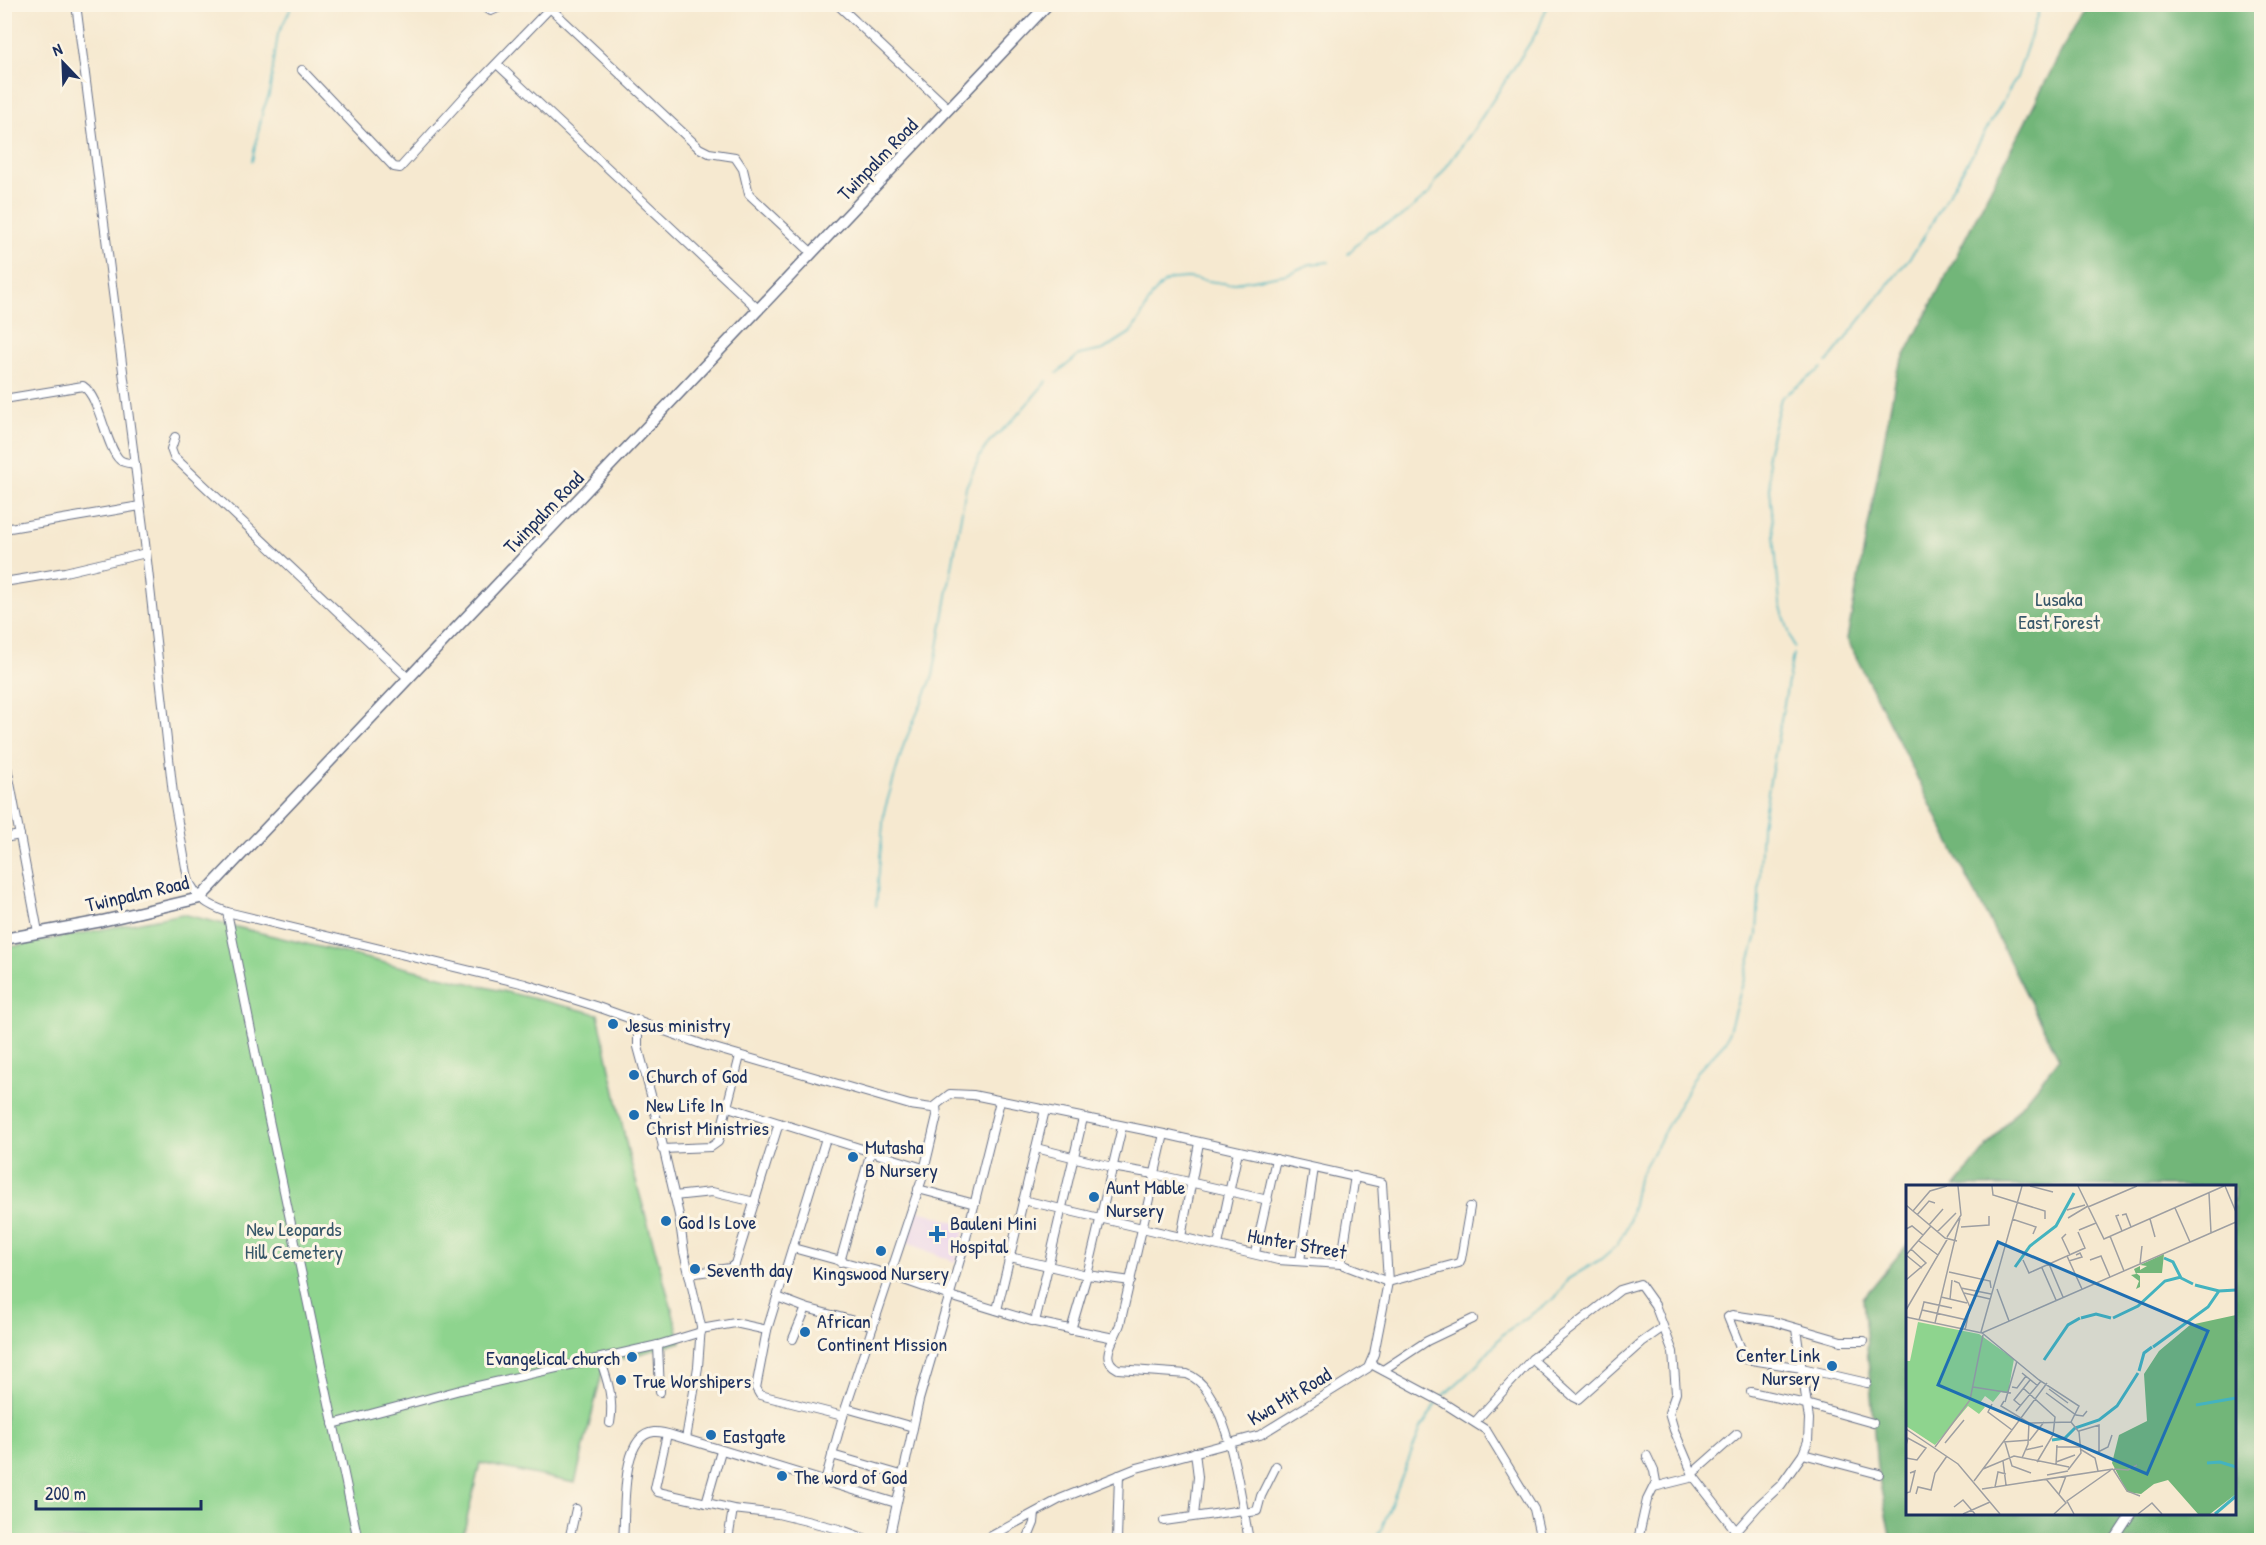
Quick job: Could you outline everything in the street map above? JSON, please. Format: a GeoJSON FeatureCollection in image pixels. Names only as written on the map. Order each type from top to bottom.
{"type":"FeatureCollection","features":[{"type":"Feature","properties":{"kind":"main road","name":"Twinpalm Road"},"geometry":{"type":"LineString","coordinates":[[4,939],[163,908],[200,898],[1048,4]]}},
{"type":"Feature","properties":{"kind":"street"},"geometry":{"type":"LineString","coordinates":[[76,4],[135,464],[178,827],[188,879],[200,898],[227,912],[490,975],[638,1020],[704,1045],[910,1105],[932,1108],[946,1096],[955,1093],[1164,1134],[1382,1183],[1388,1282],[1371,1364],[1439,1401],[1474,1422],[1490,1435],[1531,1504],[1536,1515],[1541,1540]]}},
{"type":"Feature","properties":{"kind":"street"},"geometry":{"type":"LineString","coordinates":[[480,4],[491,10],[507,4]]}},
{"type":"Feature","properties":{"kind":"street"},"geometry":{"type":"LineString","coordinates":[[837,4],[949,109]]}},
{"type":"Feature","properties":{"kind":"street"},"geometry":{"type":"LineString","coordinates":[[302,70],[394,167],[399,168],[551,6],[699,148],[709,153],[735,157],[743,169],[747,189],[752,198],[812,254]]}},
{"type":"Feature","properties":{"kind":"street"},"geometry":{"type":"LineString","coordinates":[[497,64],[759,310]]}},
{"type":"Feature","properties":{"kind":"street"},"geometry":{"type":"LineString","coordinates":[[4,399],[83,386],[88,388],[117,455],[125,462],[135,464]]}},
{"type":"Feature","properties":{"kind":"street"},"geometry":{"type":"LineString","coordinates":[[175,437],[171,449],[174,457],[409,679]]}},
{"type":"Feature","properties":{"kind":"street"},"geometry":{"type":"LineString","coordinates":[[4,530],[140,506]]}},
{"type":"Feature","properties":{"kind":"street"},"geometry":{"type":"LineString","coordinates":[[4,582],[64,572],[146,553]]}},
{"type":"Feature","properties":{"kind":"street"},"geometry":{"type":"LineString","coordinates":[[4,751],[39,932]]}},
{"type":"Feature","properties":{"kind":"street"},"geometry":{"type":"LineString","coordinates":[[4,838],[20,835]]}},
{"type":"Feature","properties":{"kind":"street"},"geometry":{"type":"LineString","coordinates":[[227,912],[358,1540]]}},
{"type":"Feature","properties":{"kind":"street"},"geometry":{"type":"LineString","coordinates":[[638,1020],[638,1047],[674,1196],[701,1331],[686,1439]]}},
{"type":"Feature","properties":{"kind":"street"},"geometry":{"type":"LineString","coordinates":[[662,1149],[716,1145],[721,1137],[740,1056]]}},
{"type":"Feature","properties":{"kind":"street"},"geometry":{"type":"LineString","coordinates":[[889,1540],[922,1389],[975,1204],[1000,1101]]}},
{"type":"Feature","properties":{"kind":"street"},"geometry":{"type":"LineString","coordinates":[[825,1481],[844,1412],[918,1189],[937,1116],[936,1106]]}},
{"type":"Feature","properties":{"kind":"street"},"geometry":{"type":"LineString","coordinates":[[728,1107],[923,1168]]}},
{"type":"Feature","properties":{"kind":"street"},"geometry":{"type":"LineString","coordinates":[[997,1310],[1045,1110]]}},
{"type":"Feature","properties":{"kind":"street"},"geometry":{"type":"LineString","coordinates":[[1035,1322],[1083,1118]]}},
{"type":"Feature","properties":{"kind":"street"},"geometry":{"type":"LineString","coordinates":[[689,1274],[733,1267],[779,1123]]}},
{"type":"Feature","properties":{"kind":"street"},"geometry":{"type":"LineString","coordinates":[[1071,1330],[1087,1275],[1122,1127]]}},
{"type":"Feature","properties":{"kind":"street"},"geometry":{"type":"LineString","coordinates":[[1164,1134],[1119,1329],[1108,1355],[1110,1363],[1115,1367],[1187,1374],[1200,1382],[1208,1392],[1226,1429],[1249,1540]]}},
{"type":"Feature","properties":{"kind":"street"},"geometry":{"type":"LineString","coordinates":[[826,1138],[767,1330],[756,1385],[757,1392],[769,1398],[913,1427]]}},
{"type":"Feature","properties":{"kind":"street"},"geometry":{"type":"LineString","coordinates":[[1181,1237],[1199,1143]]}},
{"type":"Feature","properties":{"kind":"street"},"geometry":{"type":"LineString","coordinates":[[1036,1148],[1112,1167],[1154,1174],[1268,1200]]}},
{"type":"Feature","properties":{"kind":"street"},"geometry":{"type":"LineString","coordinates":[[840,1262],[871,1151]]}},
{"type":"Feature","properties":{"kind":"street"},"geometry":{"type":"LineString","coordinates":[[1218,1245],[1238,1152]]}},
{"type":"Feature","properties":{"kind":"street"},"geometry":{"type":"LineString","coordinates":[[1255,1253],[1276,1159]]}},
{"type":"Feature","properties":{"kind":"street"},"geometry":{"type":"LineString","coordinates":[[1300,1260],[1314,1168]]}},
{"type":"Feature","properties":{"kind":"street"},"geometry":{"type":"LineString","coordinates":[[1341,1264],[1355,1176]]}},
{"type":"Feature","properties":{"kind":"street"},"geometry":{"type":"LineString","coordinates":[[918,1189],[975,1204]]}},
{"type":"Feature","properties":{"kind":"street"},"geometry":{"type":"LineString","coordinates":[[674,1196],[712,1192],[755,1202]]}},
{"type":"Feature","properties":{"kind":"street","name":"Hunter Street"},"geometry":{"type":"LineString","coordinates":[[1023,1200],[1278,1260],[1341,1264],[1388,1282]]}},
{"type":"Feature","properties":{"kind":"street"},"geometry":{"type":"LineString","coordinates":[[1388,1282],[1459,1263],[1470,1207]]}},
{"type":"Feature","properties":{"kind":"street"},"geometry":{"type":"LineString","coordinates":[[793,1248],[889,1275],[1035,1322],[1114,1338]]}},
{"type":"Feature","properties":{"kind":"street"},"geometry":{"type":"LineString","coordinates":[[1010,1257],[1087,1275],[1131,1281]]}},
{"type":"Feature","properties":{"kind":"street"},"geometry":{"type":"LineString","coordinates":[[1474,1422],[1532,1359],[1620,1290],[1630,1285],[1643,1286],[1655,1305],[1674,1356],[1676,1393],[1670,1416],[1694,1475],[1736,1531]]}},
{"type":"Feature","properties":{"kind":"street"},"geometry":{"type":"LineString","coordinates":[[777,1297],[806,1308],[873,1326]]}},
{"type":"Feature","properties":{"kind":"street"},"geometry":{"type":"LineString","coordinates":[[793,1339],[806,1308]]}},
{"type":"Feature","properties":{"kind":"street"},"geometry":{"type":"LineString","coordinates":[[1864,1341],[1841,1341],[1764,1319],[1732,1315],[1728,1317],[1745,1359],[1802,1368],[1867,1383]]}},
{"type":"Feature","properties":{"kind":"street"},"geometry":{"type":"LineString","coordinates":[[1383,1371],[1427,1341],[1473,1319]]}},
{"type":"Feature","properties":{"kind":"street"},"geometry":{"type":"LineString","coordinates":[[333,1424],[460,1390],[658,1345],[735,1323],[767,1330]]}},
{"type":"Feature","properties":{"kind":"street"},"geometry":{"type":"LineString","coordinates":[[1532,1359],[1578,1399],[1642,1342],[1662,1328]]}},
{"type":"Feature","properties":{"kind":"street"},"geometry":{"type":"LineString","coordinates":[[1728,1540],[1759,1505],[1776,1491],[1803,1454],[1810,1429],[1796,1329]]}},
{"type":"Feature","properties":{"kind":"street"},"geometry":{"type":"LineString","coordinates":[[658,1345],[660,1392]]}},
{"type":"Feature","properties":{"kind":"street"},"geometry":{"type":"LineString","coordinates":[[600,1359],[610,1389],[613,1408],[610,1423]]}},
{"type":"Feature","properties":{"kind":"street","name":"Kwa Mit Road"},"geometry":{"type":"LineString","coordinates":[[984,1540],[1073,1493],[1137,1468],[1251,1438],[1270,1430],[1371,1364]]}},
{"type":"Feature","properties":{"kind":"street"},"geometry":{"type":"LineString","coordinates":[[1751,1392],[1806,1404],[1873,1423]]}},
{"type":"Feature","properties":{"kind":"street"},"geometry":{"type":"LineString","coordinates":[[623,1540],[627,1476],[632,1452],[643,1436],[652,1432],[686,1439],[896,1503]]}},
{"type":"Feature","properties":{"kind":"street"},"geometry":{"type":"LineString","coordinates":[[667,1434],[656,1491],[734,1509],[778,1514],[839,1529],[868,1540]]}},
{"type":"Feature","properties":{"kind":"street"},"geometry":{"type":"LineString","coordinates":[[1654,1486],[1694,1475],[1737,1434]]}},
{"type":"Feature","properties":{"kind":"street"},"geometry":{"type":"LineString","coordinates":[[706,1503],[721,1451]]}},
{"type":"Feature","properties":{"kind":"street"},"geometry":{"type":"LineString","coordinates":[[1194,1516],[1198,1477],[1195,1452]]}},
{"type":"Feature","properties":{"kind":"street"},"geometry":{"type":"LineString","coordinates":[[1803,1454],[1879,1474]]}},
{"type":"Feature","properties":{"kind":"street"},"geometry":{"type":"LineString","coordinates":[[832,1455],[902,1475]]}},
{"type":"Feature","properties":{"kind":"street"},"geometry":{"type":"LineString","coordinates":[[1638,1540],[1647,1500],[1656,1477],[1647,1456]]}},
{"type":"Feature","properties":{"kind":"street"},"geometry":{"type":"LineString","coordinates":[[1164,1521],[1244,1511],[1254,1512],[1258,1510],[1261,1496],[1276,1466]]}},
{"type":"Feature","properties":{"kind":"street"},"geometry":{"type":"LineString","coordinates":[[1117,1540],[1119,1475]]}},
{"type":"Feature","properties":{"kind":"street"},"geometry":{"type":"LineString","coordinates":[[569,1540],[576,1509]]}},
{"type":"Feature","properties":{"kind":"street"},"geometry":{"type":"LineString","coordinates":[[728,1540],[734,1509]]}},
{"type":"Feature","properties":{"kind":"street"},"geometry":{"type":"LineString","coordinates":[[1027,1540],[1035,1513]]}},
{"type":"Feature","properties":{"kind":"street"},"geometry":{"type":"LineString","coordinates":[[2114,1540],[2129,1515]]}},
{"type":"Feature","properties":{"kind":"shaded area","name":"Bauleni Mini Hospital"},"geometry":{"type":"Polygon","coordinates":[[[918,1210],[966,1226],[955,1262],[908,1243],[918,1210]]]}},
{"type":"Feature","properties":{"kind":"green space","name":"Lusaka East Forest"},"geometry":{"type":"Polygon","coordinates":[[[2092,4],[2261,5],[2261,1540],[1891,1540],[1877,1468],[1863,1298],[1906,1246],[1906,1515],[2236,1515],[2236,1185],[1956,1185],[2059,1059],[1847,639],[1897,371],[2082,11],[2092,4]]]}},
{"type":"Feature","properties":{"kind":"green space","name":"New Leopards Hill Cemetery"},"geometry":{"type":"Polygon","coordinates":[[[182,914],[598,1014],[629,1156],[681,1342],[604,1364],[575,1483],[480,1463],[462,1540],[5,1540],[5,948],[182,914]]]}},
{"type":"Feature","properties":{"kind":"waterway"},"geometry":{"type":"LineString","coordinates":[[252,161],[263,110],[269,95],[278,34],[293,4]]}},
{"type":"Feature","properties":{"kind":"waterway"},"geometry":{"type":"LineString","coordinates":[[1348,254],[1369,232],[1401,217],[1430,193],[1538,30],[1548,4]]}},
{"type":"Feature","properties":{"kind":"waterway"},"geometry":{"type":"LineString","coordinates":[[1827,362],[1918,247],[2017,77],[2041,4]]}},
{"type":"Feature","properties":{"kind":"waterway"},"geometry":{"type":"LineString","coordinates":[[1057,373],[1079,355],[1103,350],[1130,333],[1153,294],[1165,282],[1172,279],[1188,278],[1229,284],[1287,274],[1310,264],[1329,262]]}},
{"type":"Feature","properties":{"kind":"waterway"},"geometry":{"type":"LineString","coordinates":[[1794,647],[1780,604],[1767,454],[1781,398],[1822,368]]}},
{"type":"Feature","properties":{"kind":"waterway"},"geometry":{"type":"LineString","coordinates":[[876,906],[884,812],[904,744],[933,676],[966,487],[989,442],[1013,420],[1047,381]]}},
{"type":"Feature","properties":{"kind":"waterway"},"geometry":{"type":"LineString","coordinates":[[1442,1397],[1476,1366],[1504,1333],[1555,1298],[1568,1279],[1601,1259],[1617,1245],[1629,1223],[1638,1179],[1697,1072],[1726,1041],[1757,935],[1762,825],[1793,654]]}},
{"type":"Feature","properties":{"kind":"waterway"},"geometry":{"type":"LineString","coordinates":[[1374,1540],[1381,1530],[1421,1428],[1437,1403]]}},
{"type":"Feature","properties":{"kind":"place","name":"Jesus ministry"},"geometry":{"type":"Point","coordinates":[613,1024]}},
{"type":"Feature","properties":{"kind":"place","name":"Church of God"},"geometry":{"type":"Point","coordinates":[634,1075]}},
{"type":"Feature","properties":{"kind":"place","name":"New Life In Christ Ministries"},"geometry":{"type":"Point","coordinates":[634,1115]}},
{"type":"Feature","properties":{"kind":"place","name":"Mutasha B Nursery"},"geometry":{"type":"Point","coordinates":[853,1157]}},
{"type":"Feature","properties":{"kind":"place","name":"Aunt Mable Nursery"},"geometry":{"type":"Point","coordinates":[1094,1197]}},
{"type":"Feature","properties":{"kind":"place","name":"God Is Love"},"geometry":{"type":"Point","coordinates":[666,1221]}},
{"type":"Feature","properties":{"kind":"place","name":"Bauleni Mini Hospital"},"geometry":{"type":"Point","coordinates":[937,1234]}},
{"type":"Feature","properties":{"kind":"place","name":"Kingswood Nursery"},"geometry":{"type":"Point","coordinates":[881,1251]}},
{"type":"Feature","properties":{"kind":"place","name":"Seventh day"},"geometry":{"type":"Point","coordinates":[695,1269]}},
{"type":"Feature","properties":{"kind":"place","name":"African Continent Mission"},"geometry":{"type":"Point","coordinates":[805,1332]}},
{"type":"Feature","properties":{"kind":"place","name":"Evangelical church"},"geometry":{"type":"Point","coordinates":[632,1357]}},
{"type":"Feature","properties":{"kind":"place","name":"Center Link Nursery"},"geometry":{"type":"Point","coordinates":[1832,1366]}},
{"type":"Feature","properties":{"kind":"place","name":"True Worshipers"},"geometry":{"type":"Point","coordinates":[621,1380]}},
{"type":"Feature","properties":{"kind":"place","name":"Eastgate"},"geometry":{"type":"Point","coordinates":[711,1435]}},
{"type":"Feature","properties":{"kind":"place","name":"The word of God"},"geometry":{"type":"Point","coordinates":[782,1476]}}]}
